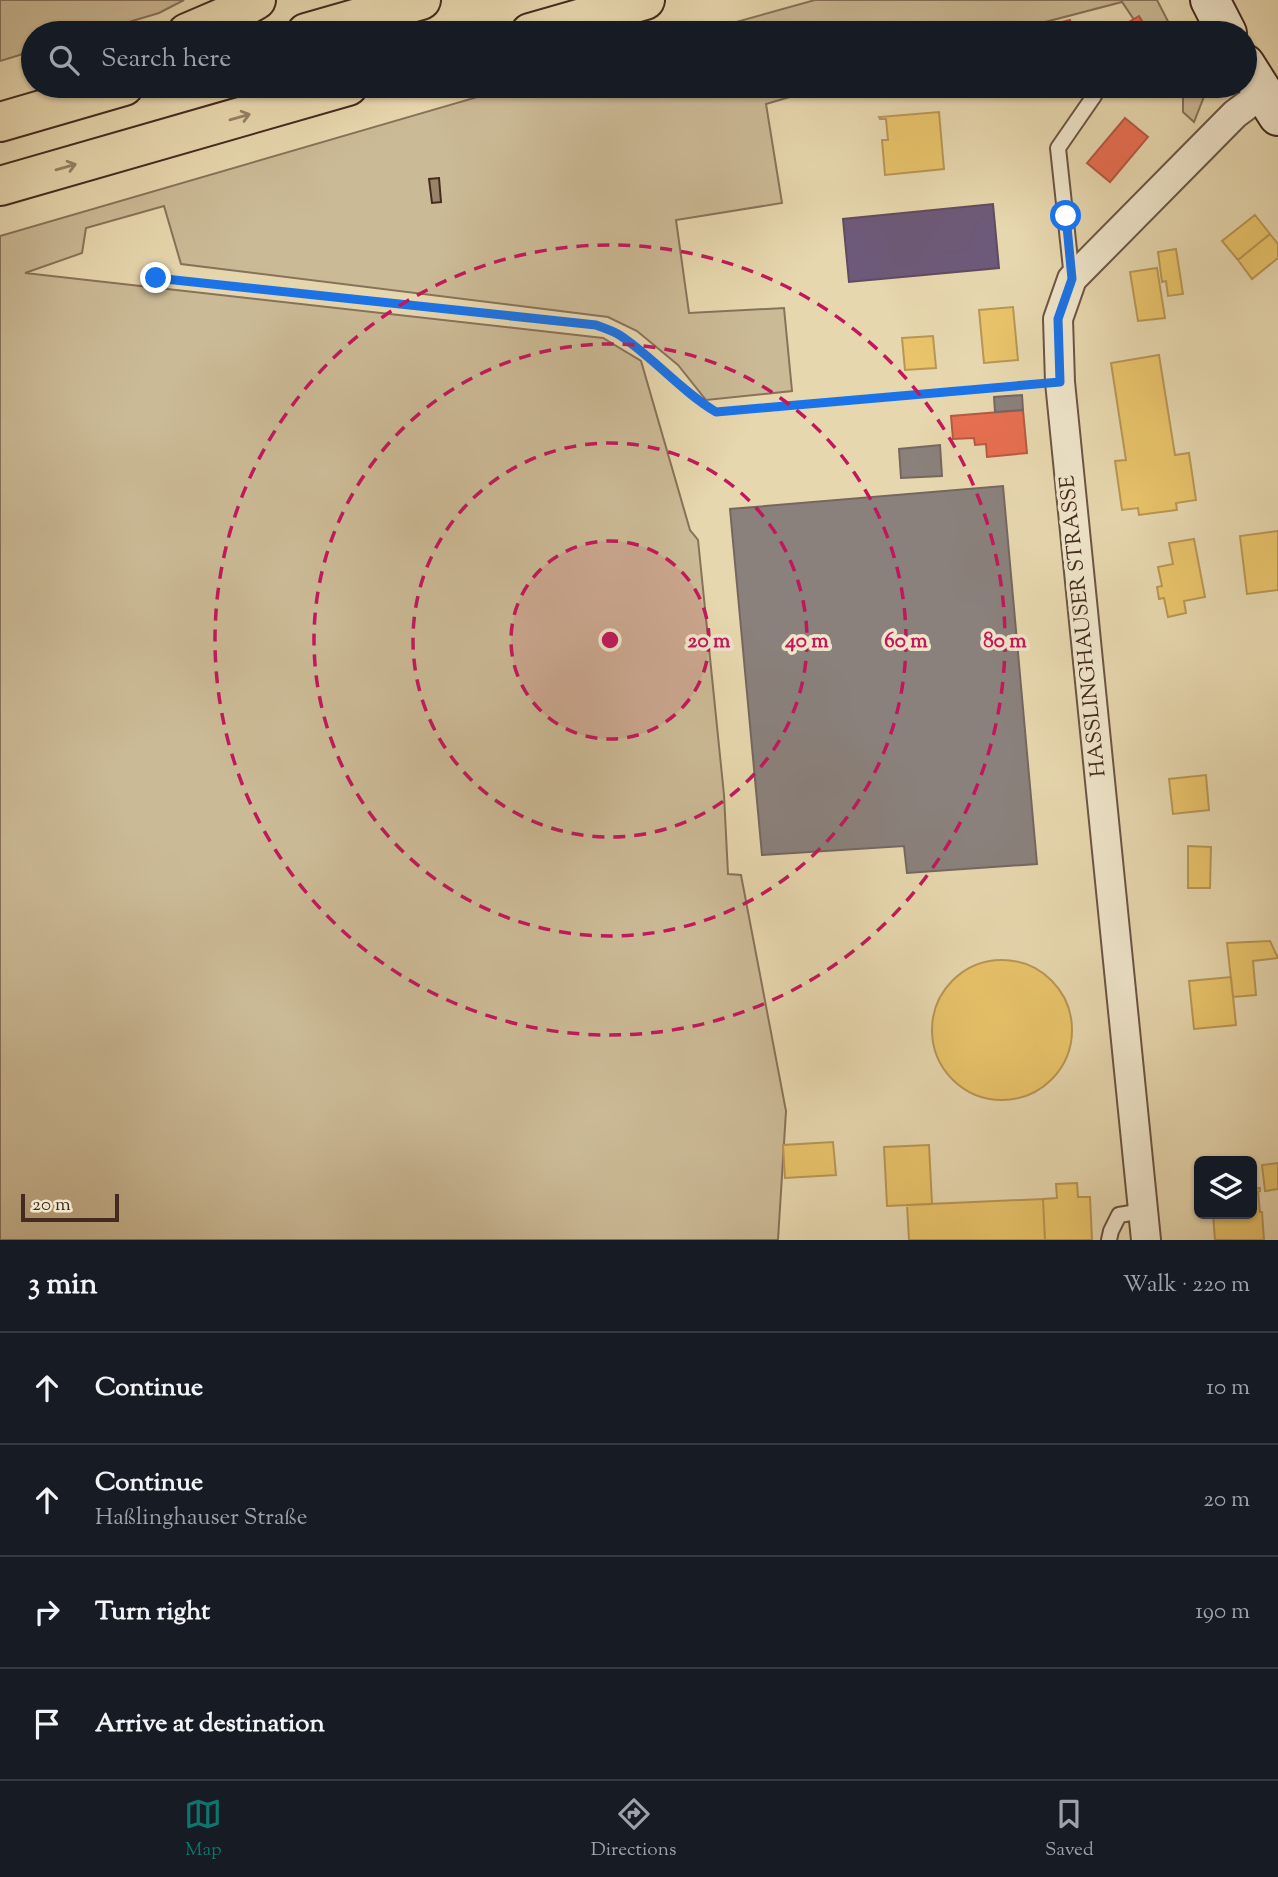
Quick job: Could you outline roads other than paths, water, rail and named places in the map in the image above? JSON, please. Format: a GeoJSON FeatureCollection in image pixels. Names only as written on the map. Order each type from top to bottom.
{"type":"FeatureCollection","features":[{"type":"Feature","properties":{"kind":"highway"},"geometry":{"type":"LineString","coordinates":[[215,21],[256,0]]}},
{"type":"Feature","properties":{"kind":"highway"},"geometry":{"type":"LineString","coordinates":[[348,21],[421,0]]}},
{"type":"Feature","properties":{"kind":"highway"},"geometry":{"type":"LineString","coordinates":[[572,21],[645,0]]}},
{"type":"Feature","properties":{"kind":"highway"},"geometry":{"type":"LineString","coordinates":[[0,109],[27,98]]}},
{"type":"Feature","properties":{"kind":"highway"},"geometry":{"type":"LineString","coordinates":[[0,122],[83,98]]}},
{"type":"Feature","properties":{"kind":"highway"},"geometry":{"type":"LineString","coordinates":[[0,186],[306,98]]}},
{"type":"Feature","properties":{"kind":"main road"},"geometry":{"type":"LineString","coordinates":[[1210,0],[1221,21]]}},
{"type":"Feature","properties":{"kind":"street","name":"HASSLINGHAUSER STRASSE"},"geometry":{"type":"LineString","coordinates":[[1146,1240],[1060,382],[1058,319],[1072,279],[1254,98]]}},
{"type":"Feature","properties":{"kind":"lane"},"geometry":{"type":"LineString","coordinates":[[1072,279],[1058,148],[1093,98]]}},
{"type":"Feature","properties":{"kind":"lane"},"geometry":{"type":"LineString","coordinates":[[1109,1240],[1119,1215],[1143,1211]]}}]}
